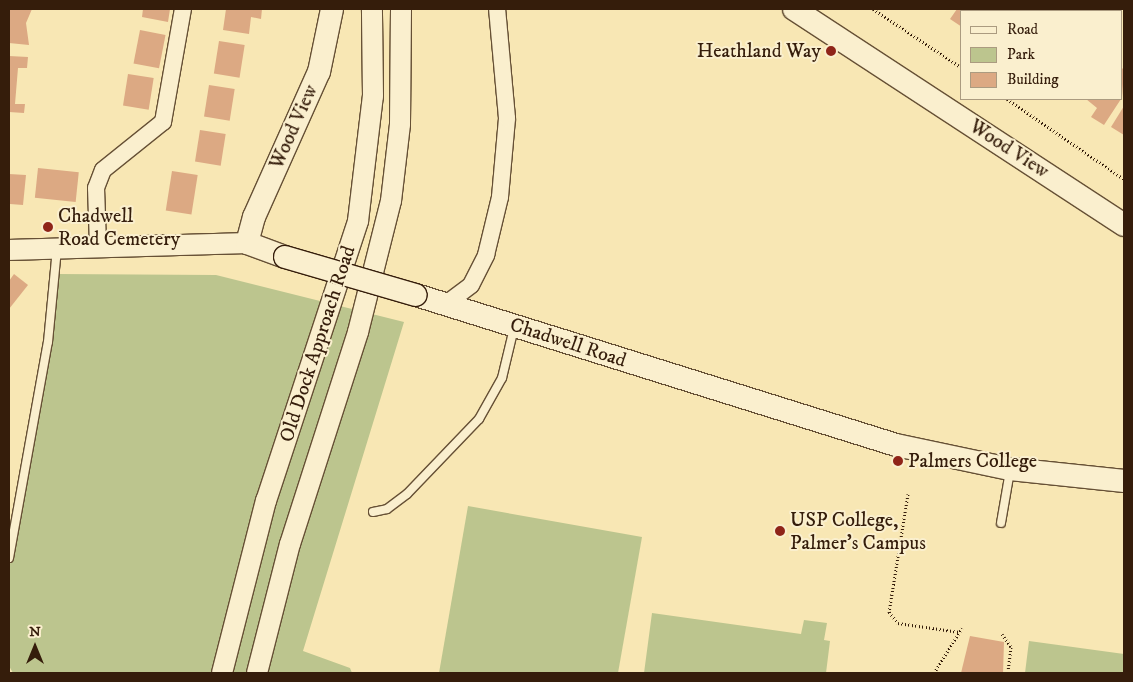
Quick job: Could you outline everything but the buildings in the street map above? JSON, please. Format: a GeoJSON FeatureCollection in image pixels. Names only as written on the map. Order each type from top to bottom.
{"type":"FeatureCollection","features":[{"type":"Feature","properties":{"kind":"main road","name":"Wood View"},"geometry":{"type":"LineString","coordinates":[[247,243],[254,217],[319,72],[332,9]]}},
{"type":"Feature","properties":{"kind":"main road","name":"Wood View"},"geometry":{"type":"LineString","coordinates":[[794,9],[1124,225]]}},
{"type":"Feature","properties":{"kind":"main road","name":"Chadwell Road"},"geometry":{"type":"LineString","coordinates":[[247,243],[284,257],[446,304],[804,418],[1010,469],[1124,481]]}},
{"type":"Feature","properties":{"kind":"street"},"geometry":{"type":"LineString","coordinates":[[98,245],[96,188],[103,170],[163,122],[183,9]]}},
{"type":"Feature","properties":{"kind":"street","name":"Old Dock Approach Road"},"geometry":{"type":"LineString","coordinates":[[222,673],[266,501],[358,221],[373,96],[372,9]]}},
{"type":"Feature","properties":{"kind":"street","name":"Old Dock Approach Road"},"geometry":{"type":"LineString","coordinates":[[256,673],[290,544],[358,332],[391,200],[401,105],[401,9]]}},
{"type":"Feature","properties":{"kind":"street"},"geometry":{"type":"LineString","coordinates":[[446,304],[471,285],[486,255],[500,197],[507,118],[496,9]]}},
{"type":"Feature","properties":{"kind":"street","name":"Chadwell Road"},"geometry":{"type":"LineString","coordinates":[[9,250],[98,245],[247,243]]}},
{"type":"Feature","properties":{"kind":"lane"},"geometry":{"type":"LineString","coordinates":[[9,558],[48,342],[57,247]]}},
{"type":"Feature","properties":{"kind":"lane"},"geometry":{"type":"LineString","coordinates":[[373,512],[387,509],[407,494],[479,419],[502,378],[515,326]]}},
{"type":"Feature","properties":{"kind":"lane"},"geometry":{"type":"LineString","coordinates":[[1001,523],[1010,469]]}},
{"type":"Feature","properties":{"kind":"path"},"geometry":{"type":"LineString","coordinates":[[873,9],[960,67]]}},
{"type":"Feature","properties":{"kind":"path"},"geometry":{"type":"LineString","coordinates":[[1008,100],[1124,179]]}},
{"type":"Feature","properties":{"kind":"path"},"geometry":{"type":"LineString","coordinates":[[908,494],[889,612],[898,623],[960,632]]}},
{"type":"Feature","properties":{"kind":"path"},"geometry":{"type":"LineString","coordinates":[[934,673],[962,628]]}},
{"type":"Feature","properties":{"kind":"path"},"geometry":{"type":"LineString","coordinates":[[1002,634],[1011,647],[1008,673]]}},
{"type":"Feature","properties":{"kind":"green space"},"geometry":{"type":"Polygon","coordinates":[[[57,274],[216,275],[404,322],[303,651],[350,668],[352,673],[13,673],[9,666],[9,554],[57,274]]]}},
{"type":"Feature","properties":{"kind":"green space"},"geometry":{"type":"Polygon","coordinates":[[[468,506],[642,537],[618,673],[439,673],[468,506]]]}},
{"type":"Feature","properties":{"kind":"green space"},"geometry":{"type":"Polygon","coordinates":[[[652,613],[801,634],[804,620],[827,623],[824,640],[830,641],[826,673],[644,673],[652,613]]]}},
{"type":"Feature","properties":{"kind":"green space"},"geometry":{"type":"Polygon","coordinates":[[[1029,641],[1124,654],[1124,673],[1025,673],[1029,641]]]}},
{"type":"Feature","properties":{"kind":"place","name":"Heathland Way"},"geometry":{"type":"Point","coordinates":[831,51]}},
{"type":"Feature","properties":{"kind":"place","name":"Chadwell Road Cemetery"},"geometry":{"type":"Point","coordinates":[48,227]}},
{"type":"Feature","properties":{"kind":"place","name":"Palmers College"},"geometry":{"type":"Point","coordinates":[898,461]}},
{"type":"Feature","properties":{"kind":"place","name":"USP College, Palmer's Campus"},"geometry":{"type":"Point","coordinates":[780,531]}}]}
